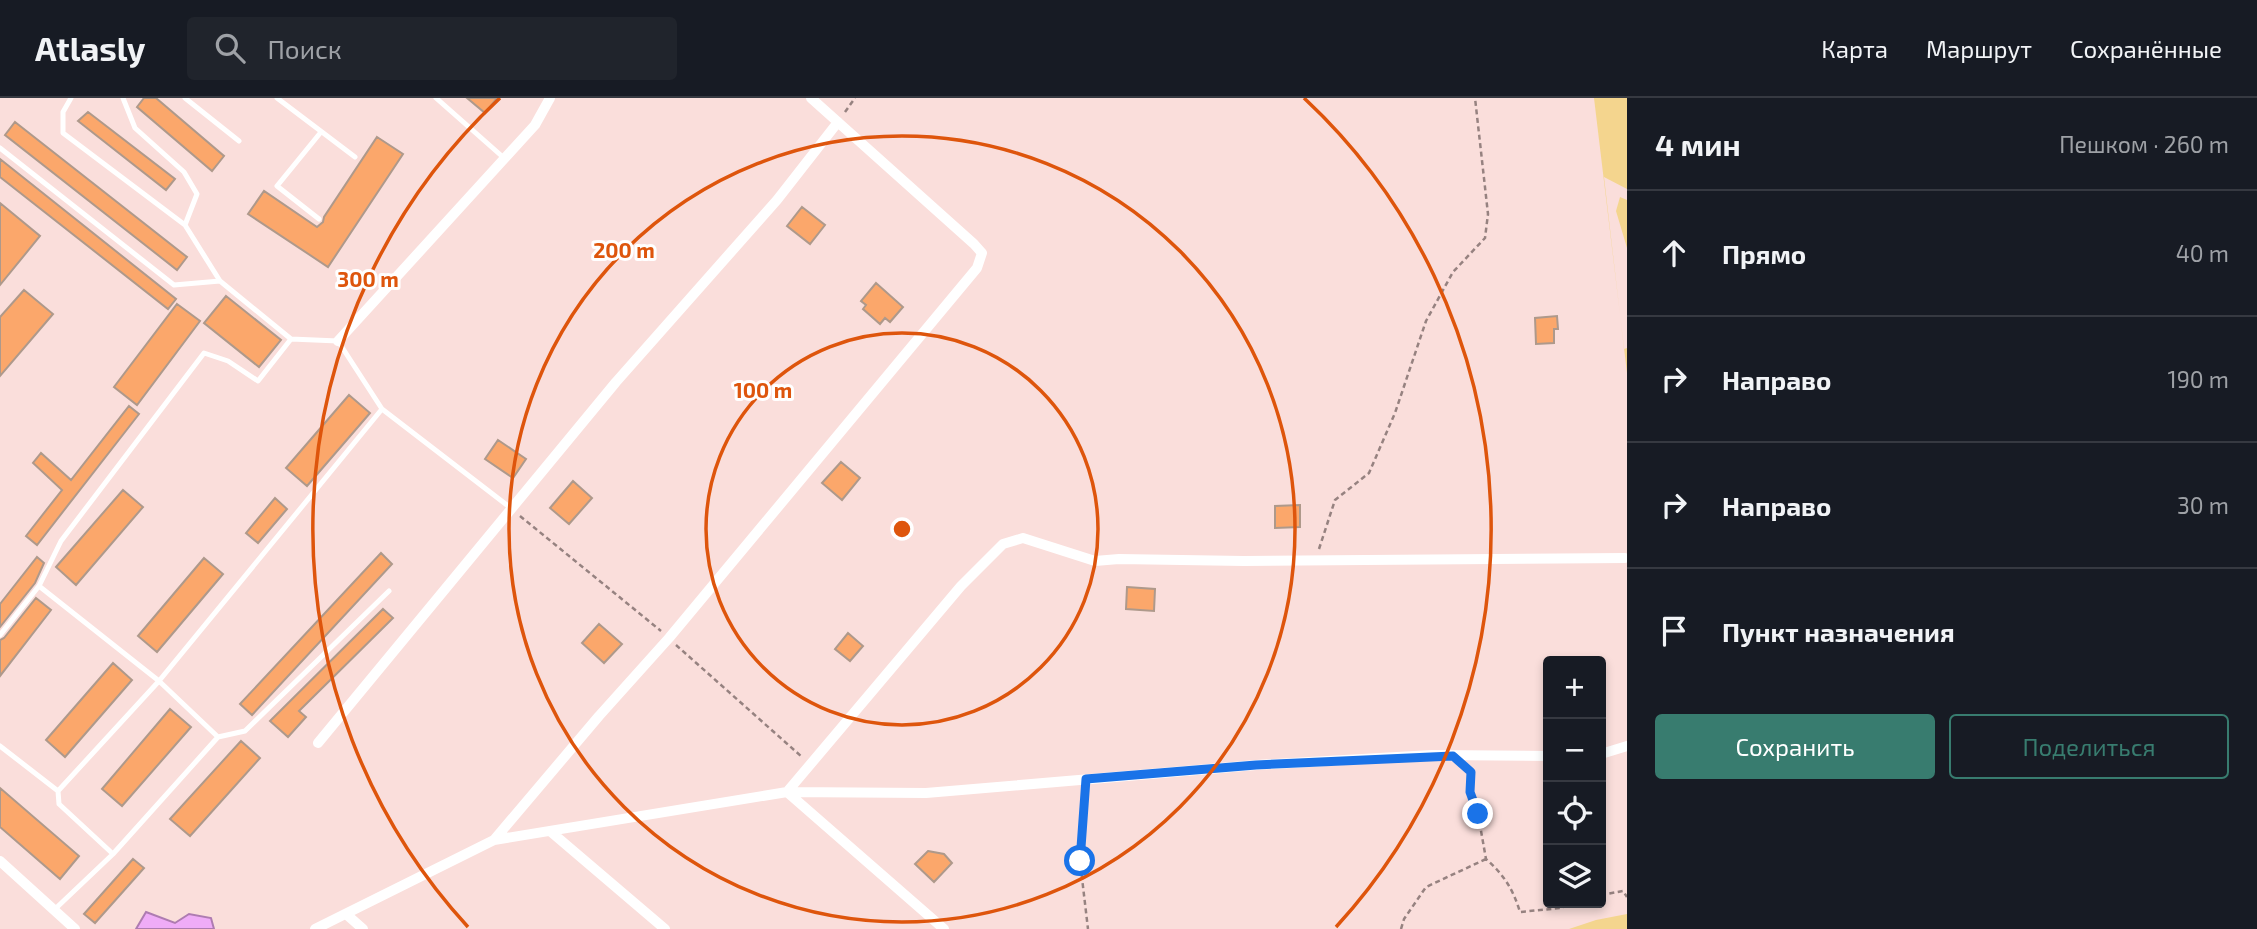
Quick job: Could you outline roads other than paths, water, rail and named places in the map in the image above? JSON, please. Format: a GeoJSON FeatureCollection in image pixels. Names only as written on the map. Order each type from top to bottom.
{"type":"FeatureCollection","features":[{"type":"Feature","properties":{"kind":"street"},"geometry":{"type":"LineString","coordinates":[[338,341],[535,125],[550,98]]}},
{"type":"Feature","properties":{"kind":"street"},"geometry":{"type":"LineString","coordinates":[[494,840],[669,638],[977,268],[982,253],[974,244],[811,98]]}},
{"type":"Feature","properties":{"kind":"street"},"geometry":{"type":"LineString","coordinates":[[318,743],[616,382],[777,200],[838,122]]}},
{"type":"Feature","properties":{"kind":"street"},"geometry":{"type":"LineString","coordinates":[[787,792],[961,586],[1003,544],[1023,538],[1095,561],[1625,558]]}},
{"type":"Feature","properties":{"kind":"street"},"geometry":{"type":"LineString","coordinates":[[1606,752],[1627,746]]}},
{"type":"Feature","properties":{"kind":"street"},"geometry":{"type":"LineString","coordinates":[[315,929],[494,840],[787,792],[926,793],[1256,765],[1453,756],[1543,756]]}},
{"type":"Feature","properties":{"kind":"street"},"geometry":{"type":"LineString","coordinates":[[787,792],[944,929]]}},
{"type":"Feature","properties":{"kind":"street"},"geometry":{"type":"LineString","coordinates":[[550,831],[665,929]]}},
{"type":"Feature","properties":{"kind":"street"},"geometry":{"type":"LineString","coordinates":[[0,861],[75,929]]}},
{"type":"Feature","properties":{"kind":"street"},"geometry":{"type":"LineString","coordinates":[[346,914],[363,929]]}},
{"type":"Feature","properties":{"kind":"lane"},"geometry":{"type":"LineString","coordinates":[[71,98],[63,113],[63,133],[186,225],[220,281],[291,339],[338,341],[382,409],[512,509]]}},
{"type":"Feature","properties":{"kind":"lane"},"geometry":{"type":"LineString","coordinates":[[123,98],[135,128],[184,172],[197,194],[186,225]]}},
{"type":"Feature","properties":{"kind":"lane"},"geometry":{"type":"LineString","coordinates":[[185,98],[239,141]]}},
{"type":"Feature","properties":{"kind":"lane"},"geometry":{"type":"LineString","coordinates":[[277,98],[355,157]]}},
{"type":"Feature","properties":{"kind":"lane"},"geometry":{"type":"LineString","coordinates":[[436,98],[504,159]]}},
{"type":"Feature","properties":{"kind":"lane"},"geometry":{"type":"LineString","coordinates":[[319,219],[277,186],[321,132]]}},
{"type":"Feature","properties":{"kind":"lane"},"geometry":{"type":"LineString","coordinates":[[0,148],[174,285],[220,281]]}},
{"type":"Feature","properties":{"kind":"lane"},"geometry":{"type":"LineString","coordinates":[[0,635],[38,586],[61,541],[204,354],[228,360],[258,381],[291,339]]}},
{"type":"Feature","properties":{"kind":"lane"},"geometry":{"type":"LineString","coordinates":[[113,853],[59,804],[58,791],[159,681],[382,409]]}},
{"type":"Feature","properties":{"kind":"lane"},"geometry":{"type":"LineString","coordinates":[[38,586],[159,681],[218,737]]}},
{"type":"Feature","properties":{"kind":"lane"},"geometry":{"type":"LineString","coordinates":[[54,910],[113,853],[218,737],[245,731],[389,591]]}},
{"type":"Feature","properties":{"kind":"lane"},"geometry":{"type":"LineString","coordinates":[[0,746],[58,791]]}}]}
